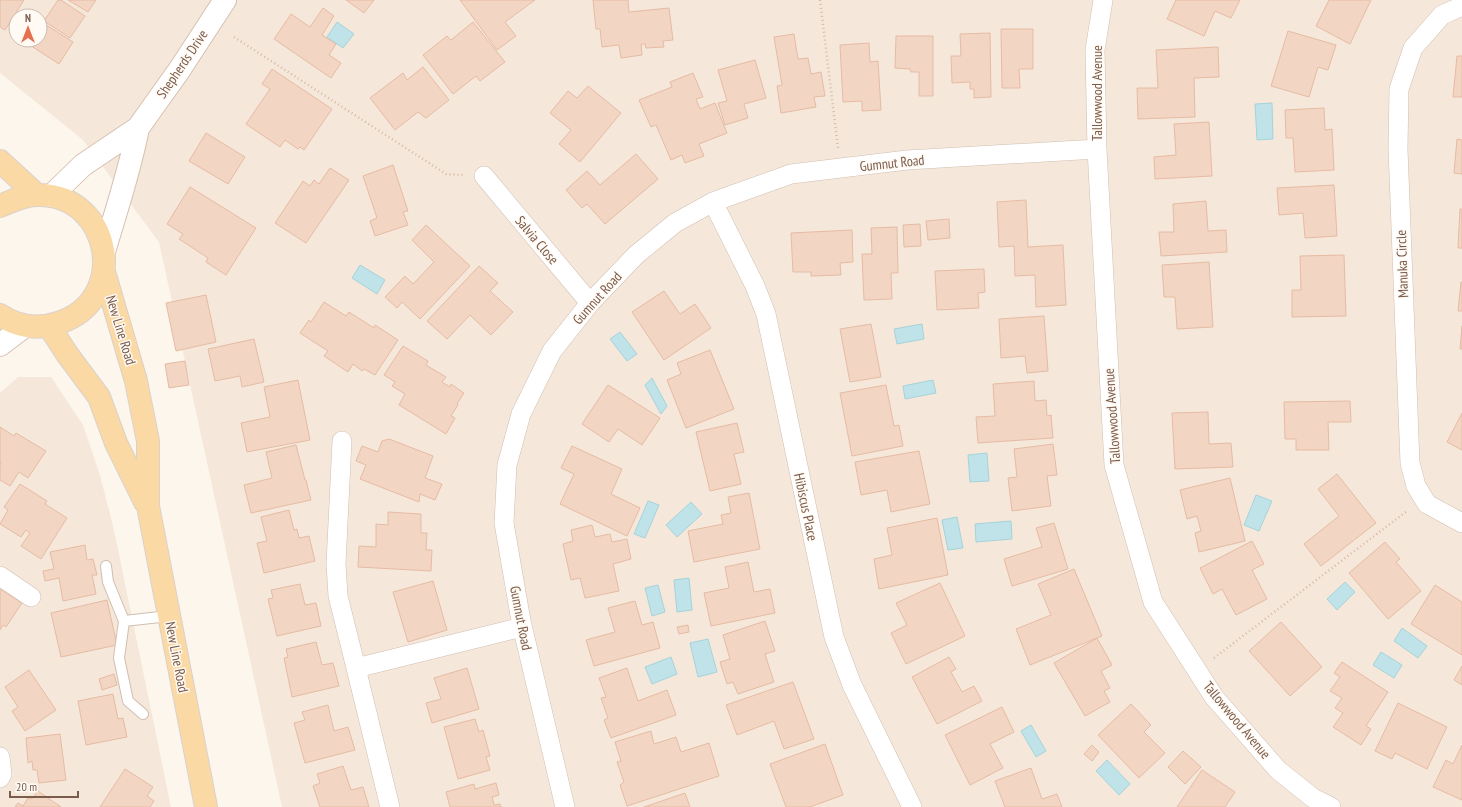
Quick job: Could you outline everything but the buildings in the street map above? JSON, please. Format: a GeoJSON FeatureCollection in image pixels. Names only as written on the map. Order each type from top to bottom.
{"type":"FeatureCollection","features":[{"type":"Feature","properties":{"kind":"main road","name":"Shepherds Drive"},"geometry":{"type":"LineString","coordinates":[[44,195],[83,165],[138,128],[180,69],[225,0]]}},
{"type":"Feature","properties":{"kind":"main road","name":"Shepherds Drive"},"geometry":{"type":"LineString","coordinates":[[104,262],[119,199],[132,158],[138,128]]}},
{"type":"Feature","properties":{"kind":"main road"},"geometry":{"type":"LineString","coordinates":[[0,161],[44,195]]}},
{"type":"Feature","properties":{"kind":"main road"},"geometry":{"type":"LineString","coordinates":[[0,206],[17,198],[44,195]]}},
{"type":"Feature","properties":{"kind":"main road","name":"New Line Road"},"geometry":{"type":"LineString","coordinates":[[44,195],[70,202],[87,215],[98,232],[104,262],[136,381],[145,426],[148,442],[148,506],[206,807]]}},
{"type":"Feature","properties":{"kind":"main road"},"geometry":{"type":"LineString","coordinates":[[0,315],[8,320],[25,326],[37,327],[49,326],[68,320],[85,308],[97,292],[104,262]]}},
{"type":"Feature","properties":{"kind":"main road"},"geometry":{"type":"LineString","coordinates":[[0,345],[25,326]]}},
{"type":"Feature","properties":{"kind":"main road","name":"New Line Road"},"geometry":{"type":"LineString","coordinates":[[49,326],[99,397],[116,443],[148,506]]}},
{"type":"Feature","properties":{"kind":"street","name":"Tallowwood Avenue"},"geometry":{"type":"LineString","coordinates":[[1103,0],[1095,50],[1097,149],[1114,465],[1153,602],[1214,697],[1278,770],[1310,802],[1331,807]]}},
{"type":"Feature","properties":{"kind":"street","name":"Manuka Circle"},"geometry":{"type":"LineString","coordinates":[[1462,6],[1442,15],[1413,48],[1399,89],[1398,149],[1410,464],[1416,486],[1426,504],[1462,523]]}},
{"type":"Feature","properties":{"kind":"street","name":"Gumnut Road"},"geometry":{"type":"LineString","coordinates":[[565,807],[522,627],[504,523],[507,465],[521,414],[552,351],[590,303],[636,255],[675,223],[713,202],[791,174],[907,160],[1097,149]]}},
{"type":"Feature","properties":{"kind":"street","name":"Salvia Close"},"geometry":{"type":"LineString","coordinates":[[484,176],[590,303]]}},
{"type":"Feature","properties":{"kind":"street","name":"Hibiscus Place"},"geometry":{"type":"LineString","coordinates":[[713,202],[755,286],[766,314],[834,637],[852,685],[912,807]]}},
{"type":"Feature","properties":{"kind":"street"},"geometry":{"type":"LineString","coordinates":[[342,441],[336,564],[338,596],[390,807]]}},
{"type":"Feature","properties":{"kind":"street"},"geometry":{"type":"LineString","coordinates":[[0,576],[31,597]]}},
{"type":"Feature","properties":{"kind":"street"},"geometry":{"type":"LineString","coordinates":[[356,668],[522,627]]}},
{"type":"Feature","properties":{"kind":"street"},"geometry":{"type":"LineString","coordinates":[[0,757],[2,774],[0,778]]}},
{"type":"Feature","properties":{"kind":"lane"},"geometry":{"type":"LineString","coordinates":[[106,566],[108,582],[124,621],[119,658],[126,694],[128,700],[143,714]]}},
{"type":"Feature","properties":{"kind":"lane"},"geometry":{"type":"LineString","coordinates":[[124,621],[169,616]]}},
{"type":"Feature","properties":{"kind":"path"},"geometry":{"type":"LineString","coordinates":[[820,0],[840,169]]}},
{"type":"Feature","properties":{"kind":"path"},"geometry":{"type":"LineString","coordinates":[[234,37],[446,174],[484,176]]}},
{"type":"Feature","properties":{"kind":"path"},"geometry":{"type":"LineString","coordinates":[[1197,671],[1423,499]]}},
{"type":"Feature","properties":{"kind":"shaded area"},"geometry":{"type":"Polygon","coordinates":[[[0,0],[1462,0],[1462,807],[282,807],[159,242],[83,140],[0,73],[0,0]]]}},
{"type":"Feature","properties":{"kind":"shaded area"},"geometry":{"type":"Polygon","coordinates":[[[18,377],[51,377],[83,425],[100,475],[114,530],[171,807],[0,807],[0,393],[18,377]]]}},
{"type":"Feature","properties":{"kind":"water"},"geometry":{"type":"Polygon","coordinates":[[[337,22],[354,34],[343,48],[327,37],[337,22]]]}},
{"type":"Feature","properties":{"kind":"water"},"geometry":{"type":"Polygon","coordinates":[[[1272,103],[1273,139],[1257,140],[1255,104],[1272,103]]]}},
{"type":"Feature","properties":{"kind":"water"},"geometry":{"type":"Polygon","coordinates":[[[360,265],[385,280],[377,294],[352,278],[360,265]]]}},
{"type":"Feature","properties":{"kind":"water"},"geometry":{"type":"Polygon","coordinates":[[[922,324],[924,339],[897,344],[894,329],[922,324]]]}},
{"type":"Feature","properties":{"kind":"water"},"geometry":{"type":"Polygon","coordinates":[[[620,332],[637,354],[627,361],[610,339],[620,332]]]}},
{"type":"Feature","properties":{"kind":"water"},"geometry":{"type":"Polygon","coordinates":[[[652,378],[667,406],[661,414],[645,385],[652,378]]]}},
{"type":"Feature","properties":{"kind":"water"},"geometry":{"type":"Polygon","coordinates":[[[933,380],[936,393],[905,399],[903,386],[933,380]]]}},
{"type":"Feature","properties":{"kind":"water"},"geometry":{"type":"Polygon","coordinates":[[[987,453],[989,481],[970,482],[968,455],[987,453]]]}},
{"type":"Feature","properties":{"kind":"water"},"geometry":{"type":"Polygon","coordinates":[[[1256,495],[1272,501],[1259,531],[1244,525],[1256,495]]]}},
{"type":"Feature","properties":{"kind":"water"},"geometry":{"type":"Polygon","coordinates":[[[648,501],[659,505],[645,538],[634,534],[648,501]]]}},
{"type":"Feature","properties":{"kind":"water"},"geometry":{"type":"Polygon","coordinates":[[[691,502],[702,514],[677,537],[666,525],[691,502]]]}},
{"type":"Feature","properties":{"kind":"water"},"geometry":{"type":"Polygon","coordinates":[[[957,517],[963,548],[948,550],[942,520],[957,517]]]}},
{"type":"Feature","properties":{"kind":"water"},"geometry":{"type":"Polygon","coordinates":[[[1011,521],[1012,539],[976,542],[975,524],[1011,521]]]}},
{"type":"Feature","properties":{"kind":"water"},"geometry":{"type":"Polygon","coordinates":[[[689,578],[692,610],[677,612],[674,580],[689,578]]]}},
{"type":"Feature","properties":{"kind":"water"},"geometry":{"type":"Polygon","coordinates":[[[1345,582],[1355,592],[1337,610],[1327,599],[1345,582]]]}},
{"type":"Feature","properties":{"kind":"water"},"geometry":{"type":"Polygon","coordinates":[[[658,585],[665,612],[652,616],[645,588],[658,585]]]}},
{"type":"Feature","properties":{"kind":"water"},"geometry":{"type":"Polygon","coordinates":[[[1402,628],[1427,646],[1418,658],[1394,641],[1402,628]]]}},
{"type":"Feature","properties":{"kind":"water"},"geometry":{"type":"Polygon","coordinates":[[[708,639],[717,672],[698,677],[690,643],[708,639]]]}},
{"type":"Feature","properties":{"kind":"water"},"geometry":{"type":"Polygon","coordinates":[[[1381,652],[1402,665],[1394,678],[1373,665],[1381,652]]]}},
{"type":"Feature","properties":{"kind":"water"},"geometry":{"type":"Polygon","coordinates":[[[671,657],[677,674],[652,684],[645,667],[671,657]]]}},
{"type":"Feature","properties":{"kind":"water"},"geometry":{"type":"Polygon","coordinates":[[[1031,725],[1046,751],[1036,757],[1021,731],[1031,725]]]}},
{"type":"Feature","properties":{"kind":"water"},"geometry":{"type":"Polygon","coordinates":[[[1107,760],[1130,784],[1119,795],[1096,771],[1107,760]]]}}]}
